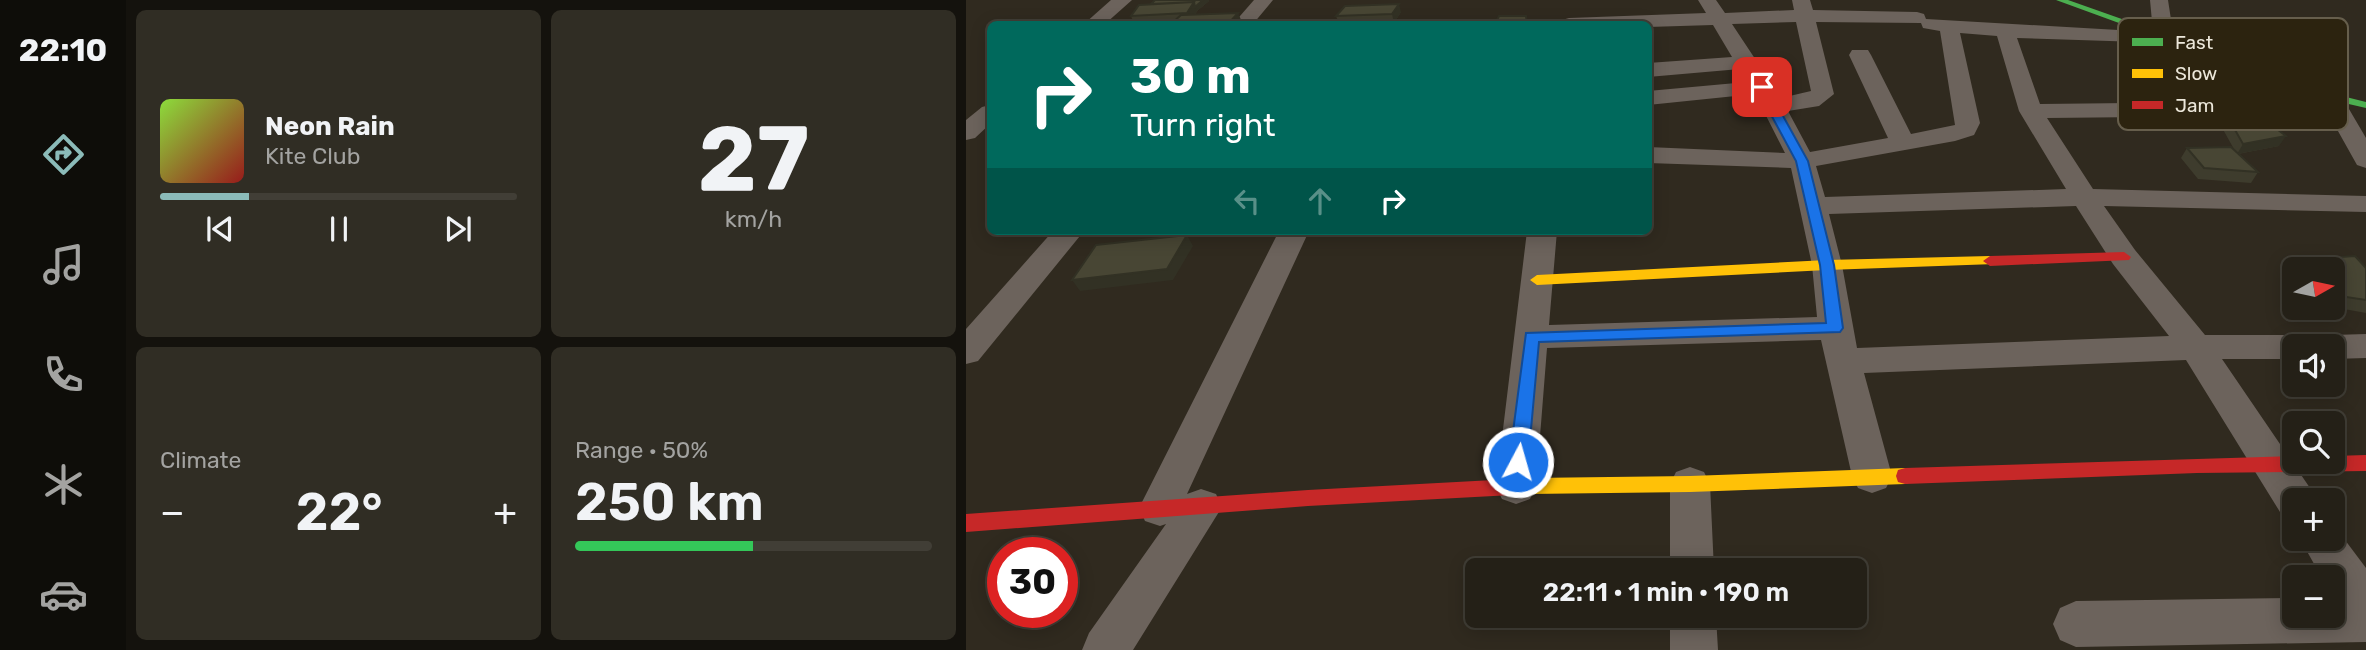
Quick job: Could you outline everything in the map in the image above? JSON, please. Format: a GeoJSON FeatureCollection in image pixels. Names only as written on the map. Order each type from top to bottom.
{"type":"FeatureCollection","features":[{"type":"Feature","properties":{"kind":"street"},"geometry":{"type":"LineString","coordinates":[[1098,21],[1123,0]]}},
{"type":"Feature","properties":{"kind":"street"},"geometry":{"type":"LineString","coordinates":[[1246,21],[1264,0]]}},
{"type":"Feature","properties":{"kind":"street"},"geometry":{"type":"LineString","coordinates":[[1567,0],[1567,21]]}},
{"type":"Feature","properties":{"kind":"street"},"geometry":{"type":"LineString","coordinates":[[2060,0],[2118,22]]}},
{"type":"Feature","properties":{"kind":"street"},"geometry":{"type":"LineString","coordinates":[[2159,0],[2161,18]]}},
{"type":"Feature","properties":{"kind":"street"},"geometry":{"type":"LineString","coordinates":[[1652,70],[1761,85],[1811,101],[1823,94],[1802,8]]}},
{"type":"Feature","properties":{"kind":"street"},"geometry":{"type":"LineString","coordinates":[[1713,9],[1761,85],[1802,161],[1827,265],[1835,328],[1872,476]]}},
{"type":"Feature","properties":{"kind":"street"},"geometry":{"type":"LineString","coordinates":[[1596,21],[1713,9],[1913,9],[1924,22],[1949,27],[2118,37]]}},
{"type":"Feature","properties":{"kind":"street"},"geometry":{"type":"LineString","coordinates":[[1652,155],[1802,161],[1903,144],[1965,130],[1968,123],[1949,27]]}},
{"type":"Feature","properties":{"kind":"street"},"geometry":{"type":"LineString","coordinates":[[2005,31],[2031,111],[2124,257],[2196,348],[2287,488]]}},
{"type":"Feature","properties":{"kind":"street"},"geometry":{"type":"LineString","coordinates":[[1860,55],[1903,144]]}},
{"type":"Feature","properties":{"kind":"street"},"geometry":{"type":"LineString","coordinates":[[1652,98],[1761,85]]}},
{"type":"Feature","properties":{"kind":"street"},"geometry":{"type":"LineString","coordinates":[[2348,104],[2366,106]]}},
{"type":"Feature","properties":{"kind":"street"},"geometry":{"type":"LineString","coordinates":[[2031,111],[2118,109]]}},
{"type":"Feature","properties":{"kind":"street"},"geometry":{"type":"LineString","coordinates":[[966,133],[984,114]]}},
{"type":"Feature","properties":{"kind":"street"},"geometry":{"type":"LineString","coordinates":[[2348,129],[2366,160]]}},
{"type":"Feature","properties":{"kind":"street"},"geometry":{"type":"LineString","coordinates":[[1814,206],[2087,197],[2366,204]]}},
{"type":"Feature","properties":{"kind":"street"},"geometry":{"type":"LineString","coordinates":[[966,352],[1066,235]]}},
{"type":"Feature","properties":{"kind":"street"},"geometry":{"type":"LineString","coordinates":[[1106,650],[1181,507],[1292,235]]}},
{"type":"Feature","properties":{"kind":"street"},"geometry":{"type":"LineString","coordinates":[[1516,487],[1542,235]]}},
{"type":"Feature","properties":{"kind":"street"},"geometry":{"type":"LineString","coordinates":[[1537,280],[1827,265],[2124,257]]}},
{"type":"Feature","properties":{"kind":"street"},"geometry":{"type":"LineString","coordinates":[[1532,337],[1835,328]]}},
{"type":"Feature","properties":{"kind":"street"},"geometry":{"type":"LineString","coordinates":[[2345,347],[2366,346]]}},
{"type":"Feature","properties":{"kind":"street"},"geometry":{"type":"LineString","coordinates":[[1843,361],[2282,347]]}},
{"type":"Feature","properties":{"kind":"street"},"geometry":{"type":"LineString","coordinates":[[966,523],[1516,487],[1690,485],[2269,463],[2366,463]]}},
{"type":"Feature","properties":{"kind":"street"},"geometry":{"type":"LineString","coordinates":[[1690,485],[1692,558]]}},
{"type":"Feature","properties":{"kind":"street"},"geometry":{"type":"LineString","coordinates":[[2328,551],[2366,607]]}},
{"type":"Feature","properties":{"kind":"street"},"geometry":{"type":"LineString","coordinates":[[2076,624],[2366,620]]}},
{"type":"Feature","properties":{"kind":"street"},"geometry":{"type":"LineString","coordinates":[[1693,628],[1694,650]]}},
{"type":"Feature","properties":{"kind":"building"},"geometry":{"type":"Polygon","coordinates":[[[1155,0],[1203,0],[1195,7],[1194,2],[1151,4],[1155,0]]]}},
{"type":"Feature","properties":{"kind":"building"},"geometry":{"type":"Polygon","coordinates":[[[1194,2],[1187,13],[1131,16],[1139,5],[1194,2]]]}},
{"type":"Feature","properties":{"kind":"building"},"geometry":{"type":"Polygon","coordinates":[[[1399,4],[1392,14],[1336,16],[1345,6],[1399,4]]]}},
{"type":"Feature","properties":{"kind":"building"},"geometry":{"type":"Polygon","coordinates":[[[1238,13],[1231,21],[1174,21],[1181,15],[1238,13]]]}},
{"type":"Feature","properties":{"kind":"building"},"geometry":{"type":"Polygon","coordinates":[[[1499,16],[1526,16],[1527,21],[1496,21],[1499,16]]]}},
{"type":"Feature","properties":{"kind":"building"},"geometry":{"type":"Polygon","coordinates":[[[2235,130],[2278,130],[2286,136],[2243,144],[2235,130]]]}},
{"type":"Feature","properties":{"kind":"building"},"geometry":{"type":"Polygon","coordinates":[[[2231,147],[2258,172],[2204,168],[2187,148],[2231,147]]]}},
{"type":"Feature","properties":{"kind":"building"},"geometry":{"type":"Polygon","coordinates":[[[1187,235],[1167,269],[1072,280],[1096,245],[1187,235]]]}},
{"type":"Feature","properties":{"kind":"building"},"geometry":{"type":"Polygon","coordinates":[[[2355,256],[2366,268],[2366,300],[2345,297],[2345,257],[2340,257],[2355,256]]]}},
{"type":"Feature","properties":{"kind":"traffic: fast"},"geometry":{"type":"LineString","coordinates":[[2060,0],[2118,21]]}},
{"type":"Feature","properties":{"kind":"traffic: fast"},"geometry":{"type":"LineString","coordinates":[[2348,101],[2366,105]]}},
{"type":"Feature","properties":{"kind":"traffic: slow"},"geometry":{"type":"LineString","coordinates":[[1537,280],[1827,265],[1990,261]]}},
{"type":"Feature","properties":{"kind":"traffic: slow"},"geometry":{"type":"LineString","coordinates":[[1529,486],[1690,484],[1905,476]]}},
{"type":"Feature","properties":{"kind":"traffic: jam"},"geometry":{"type":"LineString","coordinates":[[1990,261],[2124,257]]}},
{"type":"Feature","properties":{"kind":"traffic: jam"},"geometry":{"type":"LineString","coordinates":[[1905,476],[2197,465],[2366,463]]}},
{"type":"Feature","properties":{"kind":"traffic: jam"},"geometry":{"type":"LineString","coordinates":[[966,523],[1308,498],[1529,486]]}},
{"type":"Feature","properties":{"kind":"route"},"geometry":{"type":"LineString","coordinates":[[1518,462],[1532,337],[1835,328],[1827,265],[1802,161],[1762,87]]}}]}
